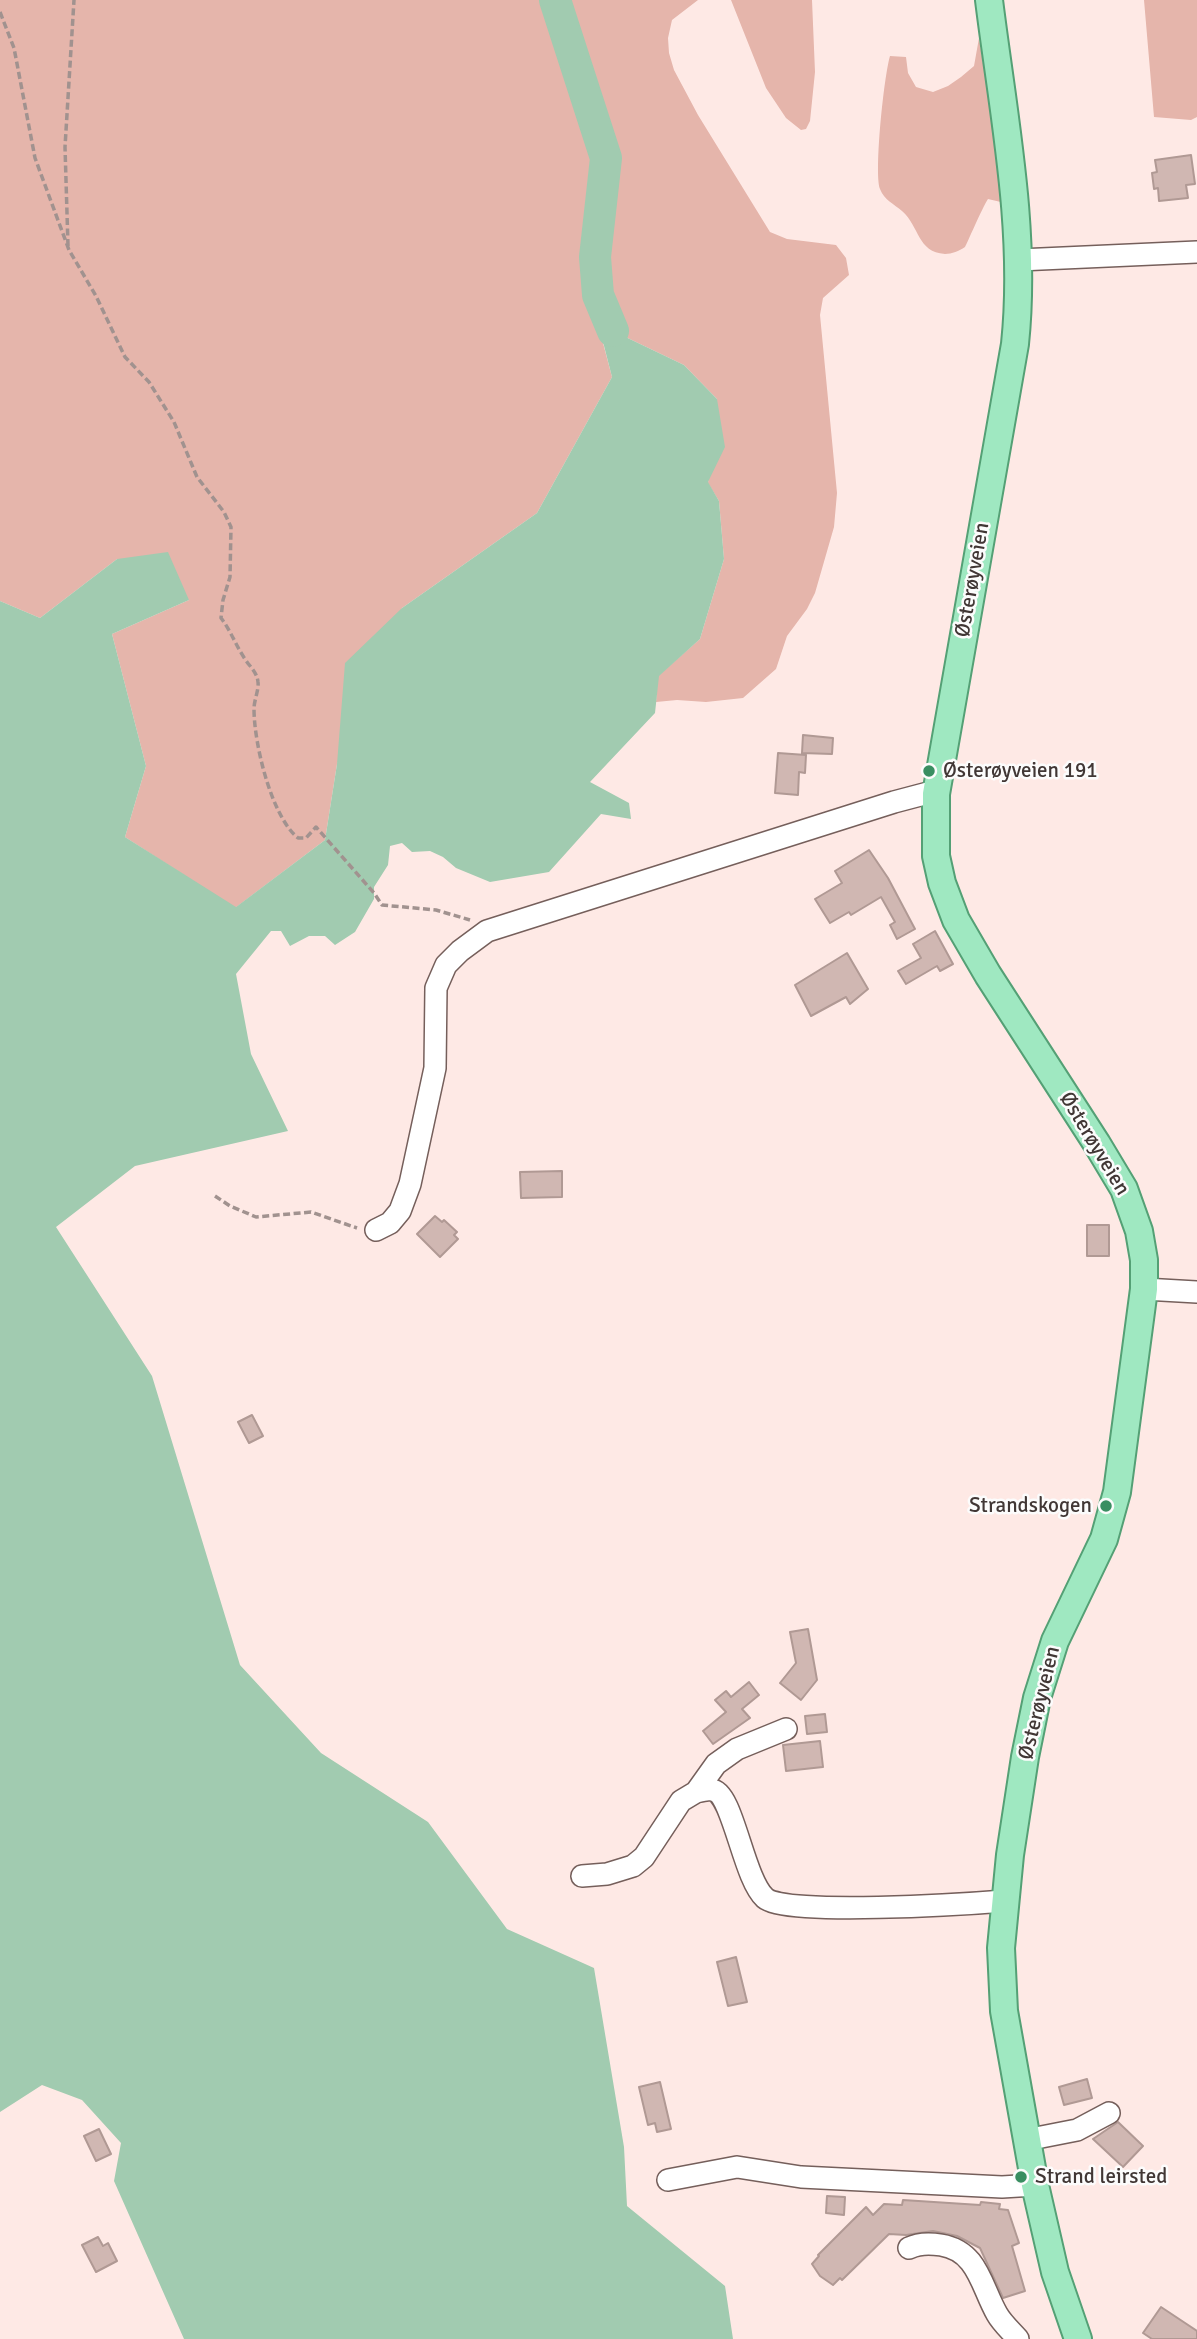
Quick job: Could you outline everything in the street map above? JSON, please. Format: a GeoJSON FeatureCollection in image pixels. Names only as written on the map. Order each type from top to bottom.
{"type":"FeatureCollection","features":[{"type":"Feature","properties":{"kind":"main road","name":"Østerøyveien"},"geometry":{"type":"LineString","coordinates":[[989,0],[1019,260],[1019,306],[1015,344],[936,794],[936,856],[949,904],[988,975],[1124,1189],[1139,1231],[1144,1260],[1144,1289],[1114,1508],[1098,1556],[1055,1641],[1040,1688],[1025,1757],[1004,1901],[1001,1948],[1003,2001],[1035,2185],[1055,2272],[1078,2339]]}},
{"type":"Feature","properties":{"kind":"street"},"geometry":{"type":"LineString","coordinates":[[1019,260],[1197,252]]}},
{"type":"Feature","properties":{"kind":"street"},"geometry":{"type":"LineString","coordinates":[[376,1230],[390,1223],[400,1211],[410,1184],[435,1068],[436,988],[446,965],[460,951],[487,931],[894,802],[929,793],[936,794]]}},
{"type":"Feature","properties":{"kind":"street"},"geometry":{"type":"LineString","coordinates":[[1144,1289],[1197,1292]]}},
{"type":"Feature","properties":{"kind":"street"},"geometry":{"type":"LineString","coordinates":[[582,1876],[607,1874],[633,1866],[644,1857],[681,1801],[696,1792],[716,1764],[737,1749],[786,1729]]}},
{"type":"Feature","properties":{"kind":"street"},"geometry":{"type":"LineString","coordinates":[[696,1792],[712,1790],[725,1801],[753,1883],[767,1900],[780,1905],[902,1907],[1004,1901]]}},
{"type":"Feature","properties":{"kind":"street"},"geometry":{"type":"LineString","coordinates":[[1027,2140],[1077,2130],[1109,2113]]}},
{"type":"Feature","properties":{"kind":"street"},"geometry":{"type":"LineString","coordinates":[[668,2180],[737,2167],[813,2178],[990,2187],[1035,2185]]}},
{"type":"Feature","properties":{"kind":"street"},"geometry":{"type":"LineString","coordinates":[[909,2248],[918,2244],[937,2244],[961,2252],[976,2268],[996,2313],[1018,2339]]}},
{"type":"Feature","properties":{"kind":"path"},"geometry":{"type":"LineString","coordinates":[[69,250],[65,147],[74,0]]}},
{"type":"Feature","properties":{"kind":"path"},"geometry":{"type":"LineString","coordinates":[[0,12],[14,48],[35,158],[69,250],[96,296],[125,357],[149,382],[174,422],[197,477],[224,512],[231,527],[230,578],[221,618],[244,659],[254,670],[258,684],[254,707],[257,744],[276,809],[291,833],[298,838],[306,838],[316,827],[382,905],[436,910],[470,920],[487,931]]}},
{"type":"Feature","properties":{"kind":"path"},"geometry":{"type":"LineString","coordinates":[[215,1196],[256,1217],[311,1212],[351,1227],[376,1230]]}},
{"type":"Feature","properties":{"kind":"shaded area"},"geometry":{"type":"Polygon","coordinates":[[[0,0],[698,0],[672,20],[668,38],[674,70],[698,115],[770,232],[787,239],[836,245],[846,258],[849,275],[823,298],[820,315],[837,493],[834,527],[815,593],[787,636],[776,669],[743,698],[706,702],[656,702],[658,676],[700,639],[724,559],[719,501],[708,483],[717,399],[684,365],[613,331],[603,343],[612,377],[537,513],[402,608],[337,764],[325,840],[235,908],[125,837],[146,766],[112,634],[189,600],[117,559],[40,618],[0,601],[0,0]]]}},
{"type":"Feature","properties":{"kind":"shaded area"},"geometry":{"type":"Polygon","coordinates":[[[731,0],[812,0],[815,72],[810,121],[806,129],[801,130],[786,118],[766,88],[731,0]]]}},
{"type":"Feature","properties":{"kind":"shaded area"},"geometry":{"type":"Polygon","coordinates":[[[1144,0],[1197,0],[1197,117],[1191,120],[1154,117],[1144,0]]]}},
{"type":"Feature","properties":{"kind":"shaded area"},"geometry":{"type":"Polygon","coordinates":[[[979,38],[1005,203],[988,199],[965,247],[945,254],[929,249],[924,244],[908,217],[887,199],[880,189],[879,144],[885,83],[890,56],[906,57],[908,73],[916,87],[933,92],[948,86],[974,66],[979,38]]]}},
{"type":"Feature","properties":{"kind":"shaded area"},"geometry":{"type":"Polygon","coordinates":[[[613,331],[684,365],[717,399],[725,447],[708,482],[719,501],[724,559],[700,639],[659,676],[655,713],[590,782],[629,803],[631,819],[601,814],[549,872],[490,882],[456,868],[430,851],[412,852],[402,843],[390,846],[388,865],[374,887],[374,899],[355,932],[335,945],[325,936],[309,936],[290,946],[281,931],[271,931],[236,974],[251,1054],[288,1131],[135,1166],[56,1227],[152,1376],[240,1665],[321,1753],[428,1822],[507,1929],[594,1968],[624,2147],[627,2206],[725,2286],[733,2339],[184,2339],[114,2181],[121,2143],[82,2100],[42,2085],[0,2112],[0,601],[40,618],[117,559],[168,552],[189,600],[112,634],[146,766],[125,837],[236,907],[325,840],[337,764],[345,663],[402,608],[537,513],[612,377],[603,342],[613,331]]]}},
{"type":"Feature","properties":{"kind":"building"},"geometry":{"type":"Polygon","coordinates":[[[1191,155],[1195,184],[1186,185],[1188,198],[1159,201],[1158,188],[1154,189],[1152,173],[1157,172],[1155,160],[1191,155]]]}},
{"type":"Feature","properties":{"kind":"building"},"geometry":{"type":"Polygon","coordinates":[[[803,735],[833,738],[832,754],[802,753],[803,735]]]}},
{"type":"Feature","properties":{"kind":"building"},"geometry":{"type":"Polygon","coordinates":[[[778,753],[806,755],[805,773],[799,772],[798,795],[775,793],[778,753]]]}},
{"type":"Feature","properties":{"kind":"building"},"geometry":{"type":"Polygon","coordinates":[[[869,850],[888,878],[915,929],[897,939],[890,925],[895,922],[881,897],[851,915],[849,912],[830,923],[815,899],[842,883],[835,871],[869,850]]]}},
{"type":"Feature","properties":{"kind":"building"},"geometry":{"type":"Polygon","coordinates":[[[935,931],[953,964],[940,971],[937,966],[906,984],[898,971],[921,958],[913,944],[935,931]]]}},
{"type":"Feature","properties":{"kind":"building"},"geometry":{"type":"Polygon","coordinates":[[[847,953],[868,989],[850,1004],[846,997],[811,1016],[795,985],[847,953]]]}},
{"type":"Feature","properties":{"kind":"building"},"geometry":{"type":"Polygon","coordinates":[[[562,1171],[562,1197],[521,1198],[520,1172],[562,1171]]]}},
{"type":"Feature","properties":{"kind":"building"},"geometry":{"type":"Polygon","coordinates":[[[435,1216],[457,1232],[454,1235],[458,1239],[440,1257],[417,1234],[435,1216]]]}},
{"type":"Feature","properties":{"kind":"building"},"geometry":{"type":"Polygon","coordinates":[[[1087,1225],[1109,1225],[1109,1256],[1087,1256],[1087,1225]]]}},
{"type":"Feature","properties":{"kind":"building"},"geometry":{"type":"Polygon","coordinates":[[[252,1415],[263,1436],[249,1443],[238,1422],[252,1415]]]}},
{"type":"Feature","properties":{"kind":"building"},"geometry":{"type":"Polygon","coordinates":[[[808,1629],[817,1680],[801,1700],[780,1683],[796,1663],[790,1632],[808,1629]]]}},
{"type":"Feature","properties":{"kind":"building"},"geometry":{"type":"Polygon","coordinates":[[[749,1682],[759,1695],[742,1709],[750,1718],[713,1744],[703,1731],[726,1712],[715,1700],[726,1691],[731,1697],[749,1682]]]}},
{"type":"Feature","properties":{"kind":"building"},"geometry":{"type":"Polygon","coordinates":[[[825,1714],[827,1732],[807,1734],[805,1716],[825,1714]]]}},
{"type":"Feature","properties":{"kind":"building"},"geometry":{"type":"Polygon","coordinates":[[[820,1741],[823,1767],[786,1771],[783,1745],[820,1741]]]}},
{"type":"Feature","properties":{"kind":"building"},"geometry":{"type":"Polygon","coordinates":[[[736,1957],[747,2002],[728,2006],[717,1962],[736,1957]]]}},
{"type":"Feature","properties":{"kind":"building"},"geometry":{"type":"Polygon","coordinates":[[[1087,2079],[1092,2098],[1064,2105],[1059,2087],[1087,2079]]]}},
{"type":"Feature","properties":{"kind":"building"},"geometry":{"type":"Polygon","coordinates":[[[660,2082],[671,2129],[657,2132],[655,2123],[648,2125],[639,2087],[660,2082]]]}},
{"type":"Feature","properties":{"kind":"building"},"geometry":{"type":"Polygon","coordinates":[[[1118,2122],[1143,2146],[1123,2167],[1093,2139],[1118,2122]]]}},
{"type":"Feature","properties":{"kind":"building"},"geometry":{"type":"Polygon","coordinates":[[[99,2129],[111,2154],[96,2161],[84,2136],[99,2129]]]}},
{"type":"Feature","properties":{"kind":"building"},"geometry":{"type":"Polygon","coordinates":[[[827,2196],[845,2197],[844,2215],[826,2213],[827,2196]]]}},
{"type":"Feature","properties":{"kind":"building"},"geometry":{"type":"Polygon","coordinates":[[[903,2200],[1000,2204],[999,2209],[1008,2210],[1019,2243],[1012,2246],[1025,2291],[1003,2298],[980,2248],[957,2236],[933,2231],[906,2235],[889,2234],[842,2280],[840,2278],[833,2285],[820,2276],[812,2264],[818,2255],[866,2207],[873,2215],[884,2204],[902,2205],[903,2200]]]}},
{"type":"Feature","properties":{"kind":"building"},"geometry":{"type":"Polygon","coordinates":[[[98,2237],[103,2246],[108,2243],[117,2261],[96,2272],[82,2245],[98,2237]]]}},
{"type":"Feature","properties":{"kind":"building"},"geometry":{"type":"Polygon","coordinates":[[[1161,2307],[1197,2331],[1197,2339],[1152,2339],[1143,2333],[1161,2307]]]}},
{"type":"Feature","properties":{"kind":"waterway"},"geometry":{"type":"LineString","coordinates":[[555,0],[606,158],[595,257],[598,295],[613,331]]}},
{"type":"Feature","properties":{"kind":"place","name":"Østerøyveien 191"},"geometry":{"type":"Point","coordinates":[929,771]}},
{"type":"Feature","properties":{"kind":"place","name":"Strandskogen"},"geometry":{"type":"Point","coordinates":[1106,1506]}},
{"type":"Feature","properties":{"kind":"place","name":"Strand leirsted"},"geometry":{"type":"Point","coordinates":[1021,2177]}}]}
